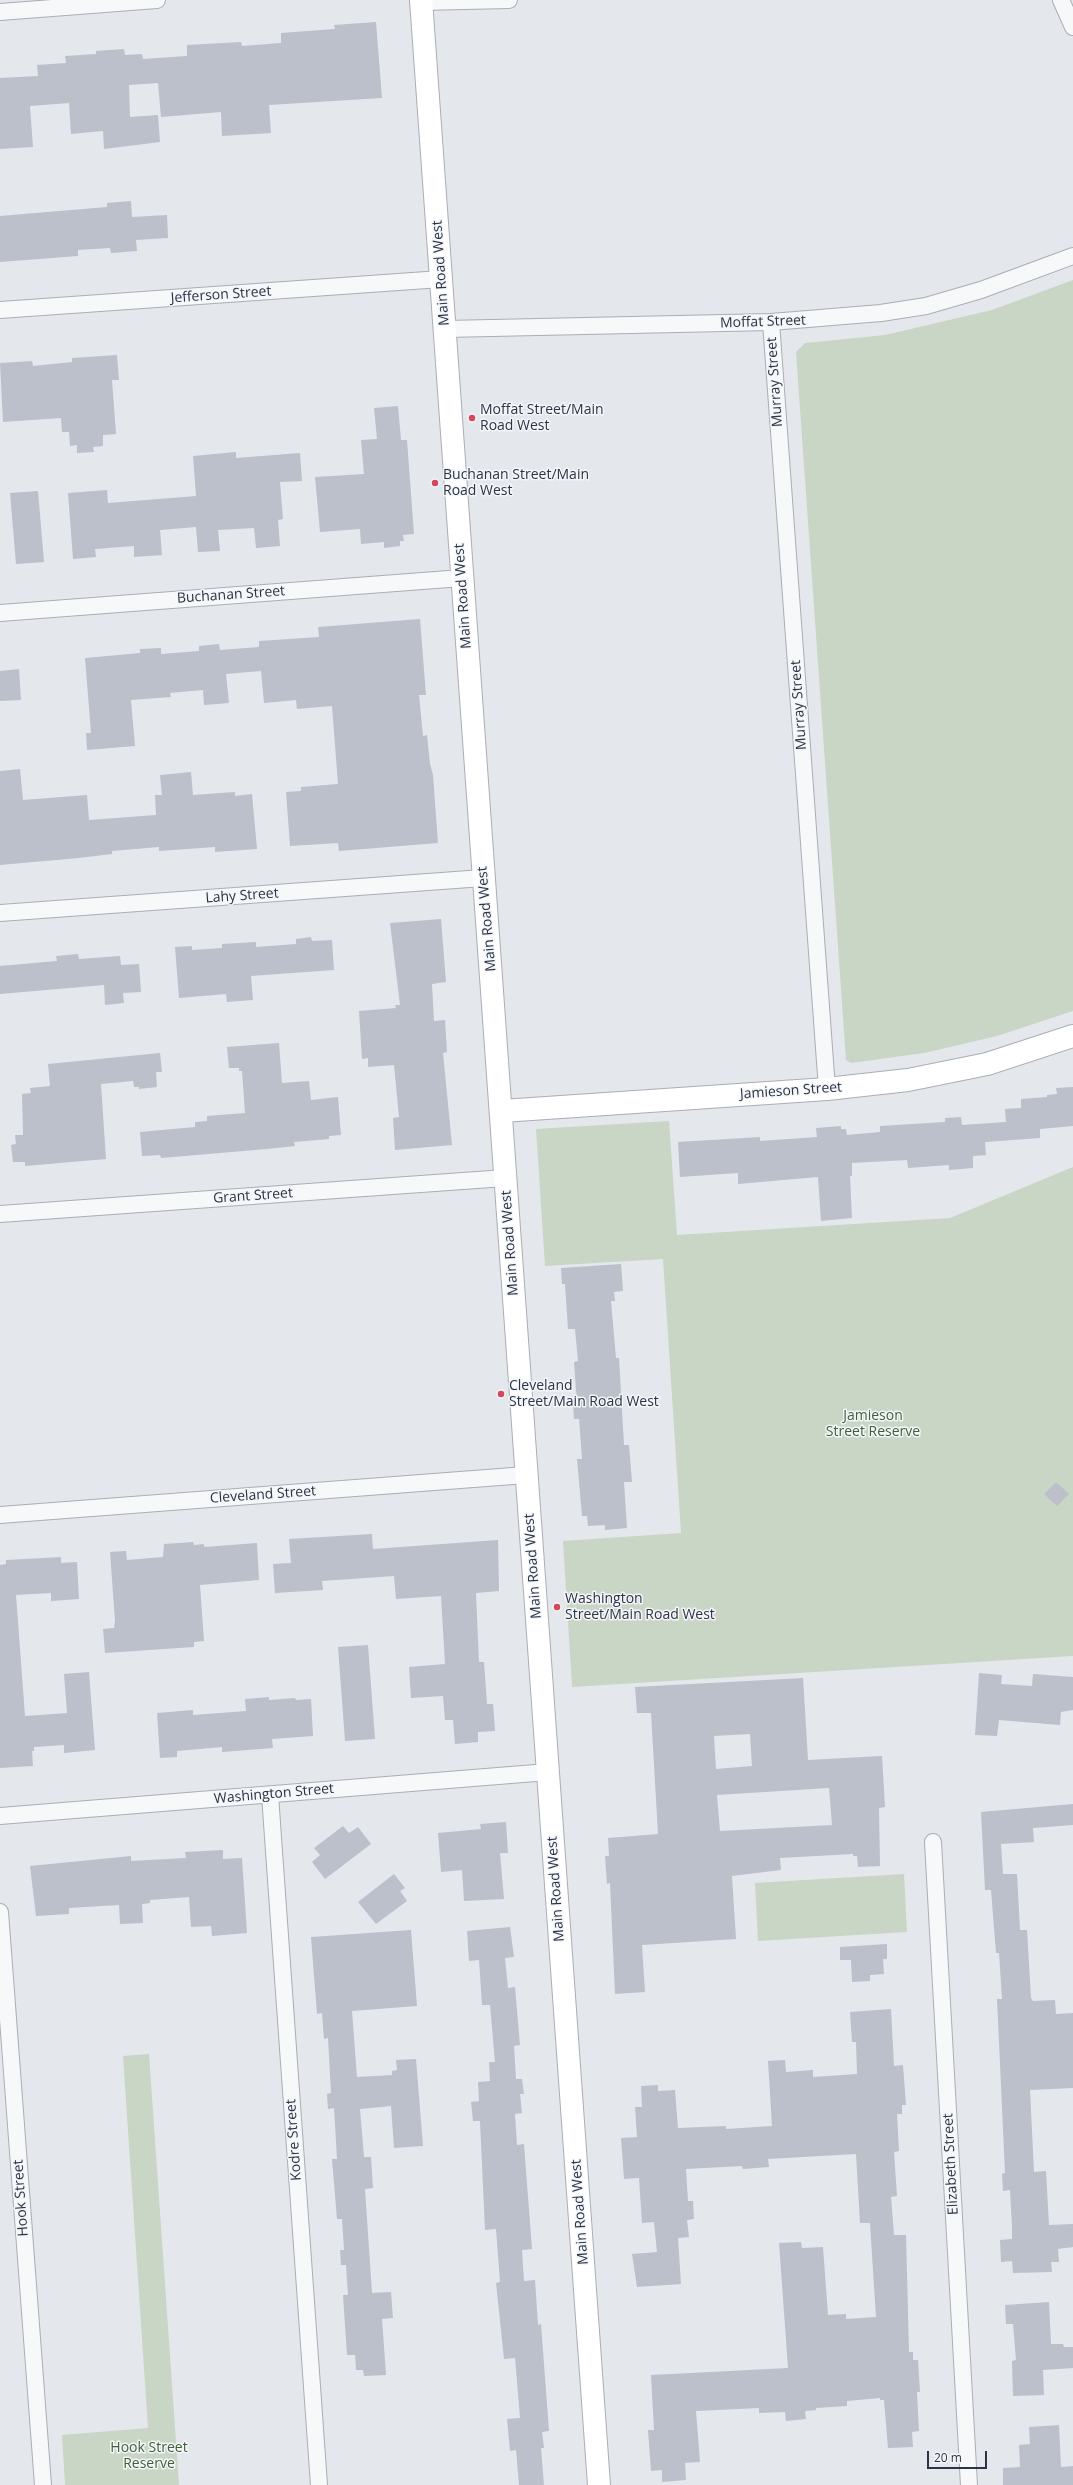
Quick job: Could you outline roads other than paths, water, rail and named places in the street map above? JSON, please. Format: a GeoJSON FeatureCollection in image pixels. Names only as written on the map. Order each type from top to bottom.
{"type":"FeatureCollection","features":[{"type":"Feature","properties":{"kind":"main road","name":"Main Road West"},"geometry":{"type":"LineString","coordinates":[[421,1],[483,878],[502,1111],[505,1178],[526,1475],[600,2485]]}},
{"type":"Feature","properties":{"kind":"main road","name":"Jamieson Street"},"geometry":{"type":"LineString","coordinates":[[502,1111],[827,1089],[893,1082],[987,1064],[1073,1036]]}},
{"type":"Feature","properties":{"kind":"street"},"geometry":{"type":"LineString","coordinates":[[0,12],[157,0]]}},
{"type":"Feature","properties":{"kind":"street"},"geometry":{"type":"LineString","coordinates":[[421,1],[509,0]]}},
{"type":"Feature","properties":{"kind":"street"},"geometry":{"type":"LineString","coordinates":[[1061,0],[1073,27]]}},
{"type":"Feature","properties":{"kind":"street","name":"Moffat Street"},"geometry":{"type":"LineString","coordinates":[[444,329],[771,322],[880,313],[926,306],[1029,274],[1073,256]]}},
{"type":"Feature","properties":{"kind":"street","name":"Jefferson Street"},"geometry":{"type":"LineString","coordinates":[[0,310],[441,279]]}},
{"type":"Feature","properties":{"kind":"street","name":"Murray Street"},"geometry":{"type":"LineString","coordinates":[[771,322],[827,1089]]}},
{"type":"Feature","properties":{"kind":"street","name":"Buchanan Street"},"geometry":{"type":"LineString","coordinates":[[0,613],[462,578]]}},
{"type":"Feature","properties":{"kind":"street","name":"Lahy Street"},"geometry":{"type":"LineString","coordinates":[[0,913],[483,878]]}},
{"type":"Feature","properties":{"kind":"street","name":"Grant Street"},"geometry":{"type":"LineString","coordinates":[[0,1214],[505,1178]]}},
{"type":"Feature","properties":{"kind":"street","name":"Cleveland Street"},"geometry":{"type":"LineString","coordinates":[[0,1515],[526,1475]]}},
{"type":"Feature","properties":{"kind":"street","name":"Washington Street"},"geometry":{"type":"LineString","coordinates":[[0,1816],[548,1772]]}},
{"type":"Feature","properties":{"kind":"street","name":"Kodre Street"},"geometry":{"type":"LineString","coordinates":[[270,1795],[319,2485]]}},
{"type":"Feature","properties":{"kind":"street","name":"Elizabeth Street"},"geometry":{"type":"LineString","coordinates":[[933,1842],[969,2485]]}},
{"type":"Feature","properties":{"kind":"street","name":"Hook Street"},"geometry":{"type":"LineString","coordinates":[[0,1912],[43,2485]]}},
{"type":"Feature","properties":{"kind":"place","name":"Moffat Street/Main Road West"},"geometry":{"type":"Point","coordinates":[472,418]}},
{"type":"Feature","properties":{"kind":"place","name":"Buchanan Street/Main Road West"},"geometry":{"type":"Point","coordinates":[435,483]}},
{"type":"Feature","properties":{"kind":"place","name":"Cleveland Street/Main Road West"},"geometry":{"type":"Point","coordinates":[501,1394]}},
{"type":"Feature","properties":{"kind":"place","name":"Washington Street/Main Road West"},"geometry":{"type":"Point","coordinates":[557,1607]}},
{"type":"Feature","properties":{"kind":"park label","name":"Jamieson Street Reserve"},"geometry":{"type":"Point","coordinates":[873,1424]}},
{"type":"Feature","properties":{"kind":"park label","name":"Hook Street Reserve"},"geometry":{"type":"Point","coordinates":[149,2456]}}]}
